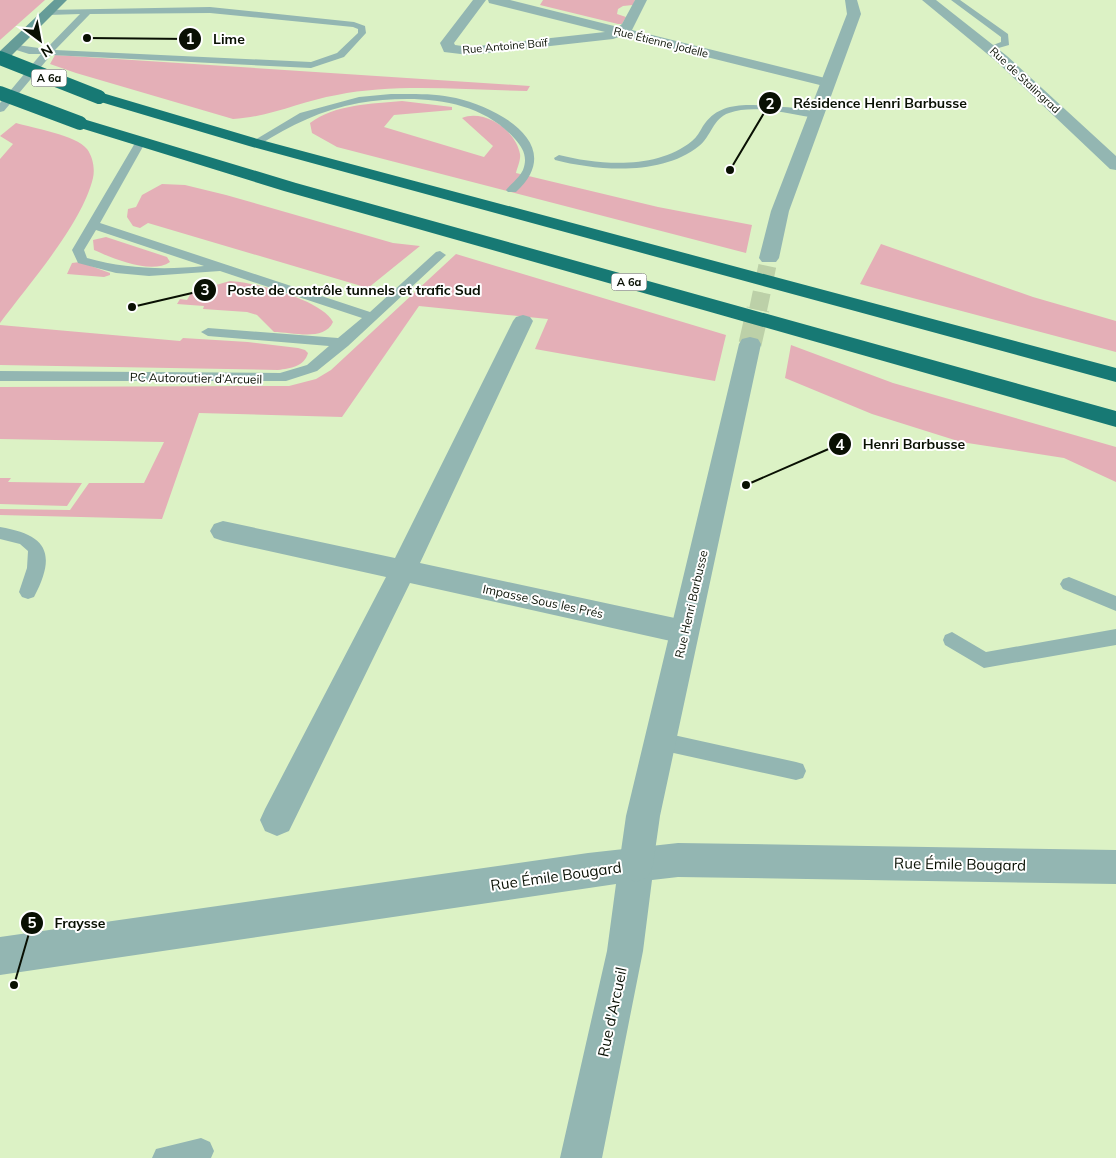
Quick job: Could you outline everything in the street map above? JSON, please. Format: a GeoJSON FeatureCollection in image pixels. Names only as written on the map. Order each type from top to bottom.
{"type":"FeatureCollection","features":[{"type":"Feature","properties":{"kind":"highway","name":"A 6a"},"geometry":{"type":"LineString","coordinates":[[0,58],[99,97],[255,143],[1116,375]]}},
{"type":"Feature","properties":{"kind":"highway","name":"A 6a"},"geometry":{"type":"LineString","coordinates":[[0,93],[140,143],[1116,419]]}},
{"type":"Feature","properties":{"kind":"main road"},"geometry":{"type":"LineString","coordinates":[[0,58],[61,0]]}},
{"type":"Feature","properties":{"kind":"street","name":"Rue Antoine Baïf"},"geometry":{"type":"LineString","coordinates":[[480,0],[447,43],[449,49],[469,51],[590,38],[620,32]]}},
{"type":"Feature","properties":{"kind":"street","name":"Rue Étienne Jodelle"},"geometry":{"type":"LineString","coordinates":[[494,0],[828,83]]}},
{"type":"Feature","properties":{"kind":"street"},"geometry":{"type":"LineString","coordinates":[[620,32],[627,27],[641,0]]}},
{"type":"Feature","properties":{"kind":"street"},"geometry":{"type":"LineString","coordinates":[[769,258],[780,211],[854,14],[851,0]]}},
{"type":"Feature","properties":{"kind":"street","name":"Rue de Stalingrad"},"geometry":{"type":"LineString","coordinates":[[928,0],[991,49],[1116,165]]}},
{"type":"Feature","properties":{"kind":"street"},"geometry":{"type":"LineString","coordinates":[[277,820],[403,570],[523,321]]}},
{"type":"Feature","properties":{"kind":"street","name":"Rue Henri Barbusse"},"geometry":{"type":"LineString","coordinates":[[636,865],[643,816],[750,344]]}},
{"type":"Feature","properties":{"kind":"street","name":"Impasse Sous les Prés"},"geometry":{"type":"LineString","coordinates":[[223,531],[684,632]]}},
{"type":"Feature","properties":{"kind":"street","name":"Rue Émile Bougard"},"geometry":{"type":"LineString","coordinates":[[0,956],[578,871],[678,860],[1116,867]]}},
{"type":"Feature","properties":{"kind":"street","name":"Rue d'Arcueil"},"geometry":{"type":"LineString","coordinates":[[581,1158],[626,951],[636,865]]}},
{"type":"Feature","properties":{"kind":"lane"},"geometry":{"type":"LineString","coordinates":[[955,0],[1005,36],[1006,43],[991,49]]}},
{"type":"Feature","properties":{"kind":"lane"},"geometry":{"type":"LineString","coordinates":[[13,46],[29,50],[311,65],[333,61],[344,55],[362,33],[362,28],[354,25],[210,10],[48,12]]}},
{"type":"Feature","properties":{"kind":"lane"},"geometry":{"type":"LineString","coordinates":[[0,109],[50,50],[88,11]]}},
{"type":"Feature","properties":{"kind":"lane"},"geometry":{"type":"LineString","coordinates":[[255,143],[291,121],[339,105],[407,97],[452,100],[488,111],[506,122],[518,133],[531,158],[530,169],[523,181],[512,190]]}},
{"type":"Feature","properties":{"kind":"lane"},"geometry":{"type":"LineString","coordinates":[[559,158],[595,166],[613,167],[652,161],[689,148],[697,142],[715,116],[731,110],[779,111],[816,115]]}},
{"type":"Feature","properties":{"kind":"lane"},"geometry":{"type":"LineString","coordinates":[[140,143],[78,250],[82,260],[102,267],[162,274],[223,268]]}},
{"type":"Feature","properties":{"kind":"lane"},"geometry":{"type":"LineString","coordinates":[[93,224],[372,317]]}},
{"type":"Feature","properties":{"kind":"lane","name":"PC Autoroutier d’Arcueil"},"geometry":{"type":"LineString","coordinates":[[0,376],[281,378],[312,368],[343,343],[440,255]]}},
{"type":"Feature","properties":{"kind":"lane"},"geometry":{"type":"LineString","coordinates":[[208,332],[343,343]]}},
{"type":"Feature","properties":{"kind":"lane"},"geometry":{"type":"LineString","coordinates":[[0,533],[18,536],[31,542],[38,552],[38,560],[28,592]]}},
{"type":"Feature","properties":{"kind":"lane"},"geometry":{"type":"LineString","coordinates":[[1069,584],[1116,604]]}},
{"type":"Feature","properties":{"kind":"lane"},"geometry":{"type":"LineString","coordinates":[[952,640],[984,660],[1116,637]]}},
{"type":"Feature","properties":{"kind":"lane"},"geometry":{"type":"LineString","coordinates":[[660,741],[796,771]]}},
{"type":"Feature","properties":{"kind":"lane"},"geometry":{"type":"LineString","coordinates":[[165,1158],[201,1151]]}},
{"type":"Feature","properties":{"kind":"shaded area"},"geometry":{"type":"Polygon","coordinates":[[[0,0],[45,0],[0,40],[0,0]]]}},
{"type":"Feature","properties":{"kind":"shaded area"},"geometry":{"type":"Polygon","coordinates":[[[543,0],[635,0],[633,5],[623,6],[618,9],[617,14],[626,17],[622,24],[618,24],[540,5],[543,0]]]}},
{"type":"Feature","properties":{"kind":"shaded area"},"geometry":{"type":"Polygon","coordinates":[[[55,55],[530,86],[527,91],[407,88],[359,91],[247,118],[233,119],[50,64],[55,55]]]}},
{"type":"Feature","properties":{"kind":"shaded area"},"geometry":{"type":"Polygon","coordinates":[[[402,101],[452,107],[452,110],[394,115],[384,127],[484,157],[493,146],[462,118],[480,116],[489,119],[506,130],[517,145],[520,156],[516,173],[658,207],[752,225],[746,253],[337,147],[312,133],[310,123],[342,108],[402,101]]]}},
{"type":"Feature","properties":{"kind":"shaded area"},"geometry":{"type":"Polygon","coordinates":[[[16,123],[64,136],[81,144],[91,156],[94,174],[78,215],[53,253],[0,323],[0,159],[13,144],[0,136],[16,123]]]}},
{"type":"Feature","properties":{"kind":"shaded area"},"geometry":{"type":"Polygon","coordinates":[[[162,184],[185,185],[393,243],[420,246],[368,288],[148,223],[140,228],[133,226],[127,217],[128,209],[136,207],[142,195],[162,184]]]}},
{"type":"Feature","properties":{"kind":"shaded area"},"geometry":{"type":"Polygon","coordinates":[[[106,237],[167,257],[170,262],[162,266],[142,266],[121,261],[94,250],[93,240],[106,237]]]}},
{"type":"Feature","properties":{"kind":"shaded area"},"geometry":{"type":"Polygon","coordinates":[[[881,244],[1033,297],[1116,321],[1116,352],[860,284],[881,244]]]}},
{"type":"Feature","properties":{"kind":"shaded area"},"geometry":{"type":"Polygon","coordinates":[[[456,254],[726,335],[715,381],[535,349],[548,319],[419,306],[342,417],[199,413],[162,519],[0,515],[0,509],[70,510],[89,483],[144,483],[164,442],[0,439],[0,387],[289,386],[316,379],[331,370],[456,254]]]}},
{"type":"Feature","properties":{"kind":"shaded area"},"geometry":{"type":"Polygon","coordinates":[[[80,262],[110,273],[110,275],[104,277],[67,274],[72,263],[80,262]]]}},
{"type":"Feature","properties":{"kind":"shaded area"},"geometry":{"type":"Polygon","coordinates":[[[230,281],[255,285],[302,300],[316,306],[333,322],[323,332],[315,334],[274,332],[257,315],[247,312],[203,309],[204,306],[177,304],[180,299],[187,300],[194,288],[202,289],[230,281]]]}},
{"type":"Feature","properties":{"kind":"shaded area"},"geometry":{"type":"Polygon","coordinates":[[[0,325],[180,341],[183,338],[248,342],[298,348],[308,353],[300,364],[278,370],[0,365],[0,325]]]}},
{"type":"Feature","properties":{"kind":"shaded area"},"geometry":{"type":"Polygon","coordinates":[[[791,345],[893,383],[1116,447],[1116,482],[1064,458],[961,442],[872,414],[785,378],[791,345]]]}},
{"type":"Feature","properties":{"kind":"shaded area"},"geometry":{"type":"Polygon","coordinates":[[[0,478],[11,478],[8,482],[82,483],[67,506],[0,504],[0,478]]]}},
{"type":"Feature","properties":{"kind":"tunnel"},"geometry":{"type":"LineString","coordinates":[[758,310],[769,258]]}},
{"type":"Feature","properties":{"kind":"tunnel"},"geometry":{"type":"LineString","coordinates":[[750,344],[758,309]]}},
{"type":"Feature","properties":{"kind":"place","name":"Lime"},"geometry":{"type":"Point","coordinates":[87,38]}},
{"type":"Feature","properties":{"kind":"place","name":"Résidence Henri Barbusse"},"geometry":{"type":"Point","coordinates":[730,170]}},
{"type":"Feature","properties":{"kind":"place","name":"Poste de contrôle tunnels et trafic Sud"},"geometry":{"type":"Point","coordinates":[132,307]}},
{"type":"Feature","properties":{"kind":"place","name":"Henri Barbusse"},"geometry":{"type":"Point","coordinates":[746,485]}},
{"type":"Feature","properties":{"kind":"place","name":"Fraysse"},"geometry":{"type":"Point","coordinates":[14,985]}}]}
